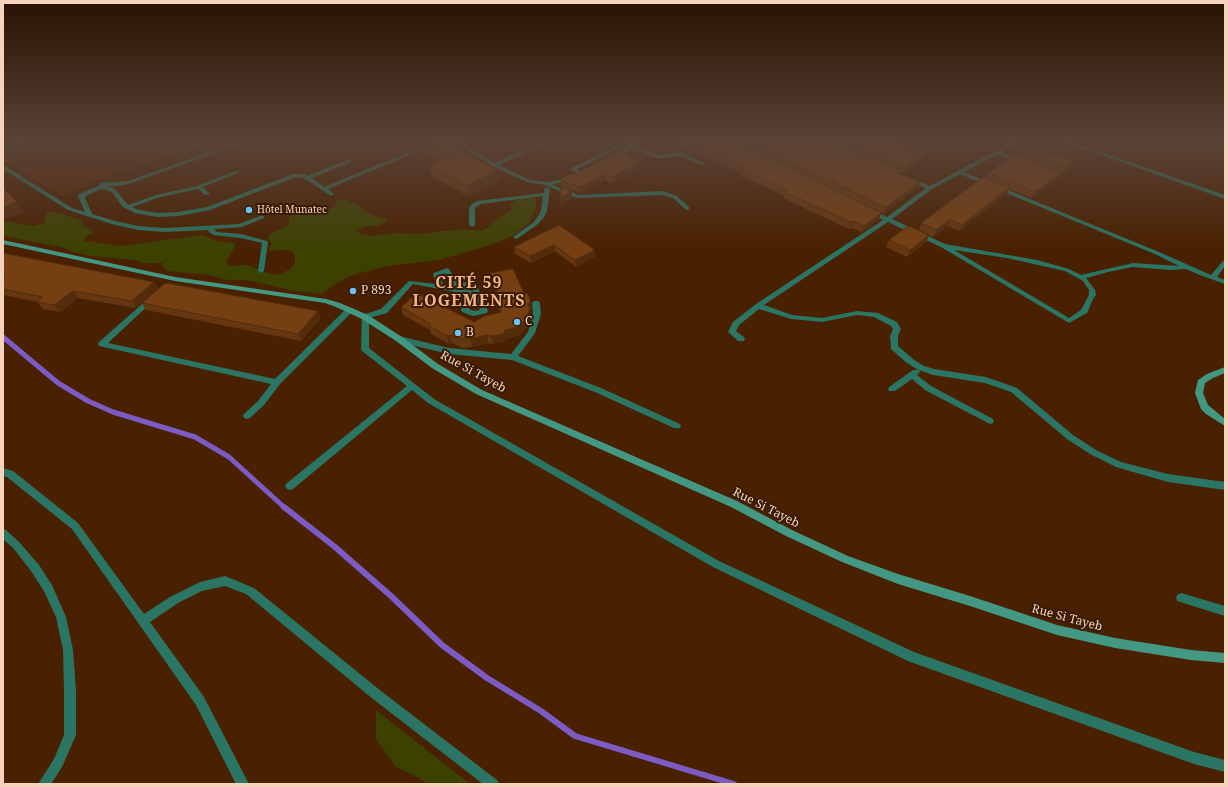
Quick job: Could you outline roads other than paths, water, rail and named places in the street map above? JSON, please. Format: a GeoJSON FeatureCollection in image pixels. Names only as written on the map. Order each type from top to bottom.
{"type":"FeatureCollection","features":[{"type":"Feature","properties":{"kind":"main road","name":"Rue Si Tayeb"},"geometry":{"type":"LineString","coordinates":[[4,243],[172,282],[326,301],[365,317],[399,339],[435,366],[479,392],[734,504],[789,533],[845,559],[898,580],[970,601],[1057,630],[1115,643],[1191,655],[1225,658]]}},
{"type":"Feature","properties":{"kind":"main road"},"geometry":{"type":"LineString","coordinates":[[1225,370],[1210,376],[1201,382],[1198,394],[1204,407],[1225,423]]}},
{"type":"Feature","properties":{"kind":"street"},"geometry":{"type":"LineString","coordinates":[[20,178],[70,209],[132,226],[164,230],[240,226],[262,217]]}},
{"type":"Feature","properties":{"kind":"street"},"geometry":{"type":"LineString","coordinates":[[89,215],[81,196],[83,192],[94,186],[105,183],[118,184],[141,178]]}},
{"type":"Feature","properties":{"kind":"street"},"geometry":{"type":"LineString","coordinates":[[127,207],[158,196],[199,187],[222,178]]}},
{"type":"Feature","properties":{"kind":"street"},"geometry":{"type":"LineString","coordinates":[[82,198],[86,193],[95,188],[109,188],[114,191],[127,207],[137,212],[168,215],[188,213],[214,207],[286,178]]}},
{"type":"Feature","properties":{"kind":"street"},"geometry":{"type":"LineString","coordinates":[[308,178],[331,194]]}},
{"type":"Feature","properties":{"kind":"street"},"geometry":{"type":"LineString","coordinates":[[324,189],[351,178]]}},
{"type":"Feature","properties":{"kind":"street"},"geometry":{"type":"LineString","coordinates":[[522,178],[529,181],[548,185],[578,197],[664,193],[675,197],[686,208]]}},
{"type":"Feature","properties":{"kind":"street"},"geometry":{"type":"LineString","coordinates":[[548,185],[570,178]]}},
{"type":"Feature","properties":{"kind":"street"},"geometry":{"type":"LineString","coordinates":[[907,178],[930,188]]}},
{"type":"Feature","properties":{"kind":"street"},"geometry":{"type":"LineString","coordinates":[[741,339],[732,332],[736,324],[758,306],[887,220],[930,188],[949,178]]}},
{"type":"Feature","properties":{"kind":"street"},"geometry":{"type":"LineString","coordinates":[[974,178],[1225,282]]}},
{"type":"Feature","properties":{"kind":"street"},"geometry":{"type":"LineString","coordinates":[[1168,178],[1225,198]]}},
{"type":"Feature","properties":{"kind":"street"},"geometry":{"type":"LineString","coordinates":[[516,237],[536,223],[541,217],[544,211],[548,185]]}},
{"type":"Feature","properties":{"kind":"street"},"geometry":{"type":"LineString","coordinates":[[199,187],[207,194]]}},
{"type":"Feature","properties":{"kind":"street"},"geometry":{"type":"LineString","coordinates":[[472,225],[472,208],[478,203],[546,194]]}},
{"type":"Feature","properties":{"kind":"street"},"geometry":{"type":"LineString","coordinates":[[866,210],[943,246],[1069,321],[1084,311],[1093,295],[1089,284],[1081,277],[1068,270],[1037,262],[943,246]]}},
{"type":"Feature","properties":{"kind":"street"},"geometry":{"type":"LineString","coordinates":[[210,227],[211,231],[216,234],[241,236],[265,242],[261,271]]}},
{"type":"Feature","properties":{"kind":"street"},"geometry":{"type":"LineString","coordinates":[[1213,277],[1225,262]]}},
{"type":"Feature","properties":{"kind":"street"},"geometry":{"type":"LineString","coordinates":[[1081,277],[1133,265],[1171,268],[1188,267]]}},
{"type":"Feature","properties":{"kind":"street"},"geometry":{"type":"LineString","coordinates":[[440,287],[436,274],[447,270],[456,286],[473,282],[484,311],[473,314],[465,310],[470,292],[440,287],[411,282],[384,310],[365,317],[365,349],[431,401],[716,564],[912,657],[1194,758],[1225,766]]}},
{"type":"Feature","properties":{"kind":"street"},"geometry":{"type":"LineString","coordinates":[[158,294],[102,344],[276,382]]}},
{"type":"Feature","properties":{"kind":"street"},"geometry":{"type":"LineString","coordinates":[[513,357],[531,333],[537,314],[536,302]]}},
{"type":"Feature","properties":{"kind":"street"},"geometry":{"type":"LineString","coordinates":[[758,306],[791,317],[822,320],[857,313],[875,315],[894,324],[896,330],[894,336],[894,347],[910,361],[921,368],[933,372],[986,380],[1014,390],[1070,437],[1093,452],[1119,465],[1168,478],[1225,486]]}},
{"type":"Feature","properties":{"kind":"street"},"geometry":{"type":"LineString","coordinates":[[247,416],[261,403],[276,382],[350,310]]}},
{"type":"Feature","properties":{"kind":"street"},"geometry":{"type":"LineString","coordinates":[[399,339],[449,351],[513,357],[598,390],[677,426]]}},
{"type":"Feature","properties":{"kind":"street"},"geometry":{"type":"LineString","coordinates":[[892,389],[921,368]]}},
{"type":"Feature","properties":{"kind":"street"},"geometry":{"type":"LineString","coordinates":[[912,375],[928,388],[990,421]]}},
{"type":"Feature","properties":{"kind":"street"},"geometry":{"type":"LineString","coordinates":[[290,486],[412,386]]}},
{"type":"Feature","properties":{"kind":"street"},"geometry":{"type":"LineString","coordinates":[[3,472],[10,474],[75,526],[200,701],[243,784]]}},
{"type":"Feature","properties":{"kind":"street"},"geometry":{"type":"LineString","coordinates":[[3,532],[21,551],[48,588],[61,617],[68,650],[70,735],[58,763],[44,784]]}},
{"type":"Feature","properties":{"kind":"street"},"geometry":{"type":"LineString","coordinates":[[143,621],[174,600],[200,587],[225,582],[250,592],[378,695],[493,784]]}},
{"type":"Feature","properties":{"kind":"street"},"geometry":{"type":"LineString","coordinates":[[1181,598],[1225,611]]}},
{"type":"Feature","properties":{"kind":"waterway"},"geometry":{"type":"LineString","coordinates":[[3,337],[58,383],[88,401],[113,412],[195,437],[229,457],[285,508]]}},
{"type":"Feature","properties":{"kind":"waterway"},"geometry":{"type":"LineString","coordinates":[[284,507],[335,547],[391,596],[442,645],[487,678],[541,711],[575,736],[734,784]]}},
{"type":"Feature","properties":{"kind":"place","name":"Hôtel Munatec"},"geometry":{"type":"Point","coordinates":[249,210]}},
{"type":"Feature","properties":{"kind":"place","name":"P 893"},"geometry":{"type":"Point","coordinates":[353,291]}},
{"type":"Feature","properties":{"kind":"place","name":"C"},"geometry":{"type":"Point","coordinates":[517,322]}},
{"type":"Feature","properties":{"kind":"place","name":"B"},"geometry":{"type":"Point","coordinates":[458,333]}},
{"type":"Feature","properties":{"kind":"district","name":"CITÉ 59 LOGEMENTS"},"geometry":{"type":"Point","coordinates":[469,292]}}]}
